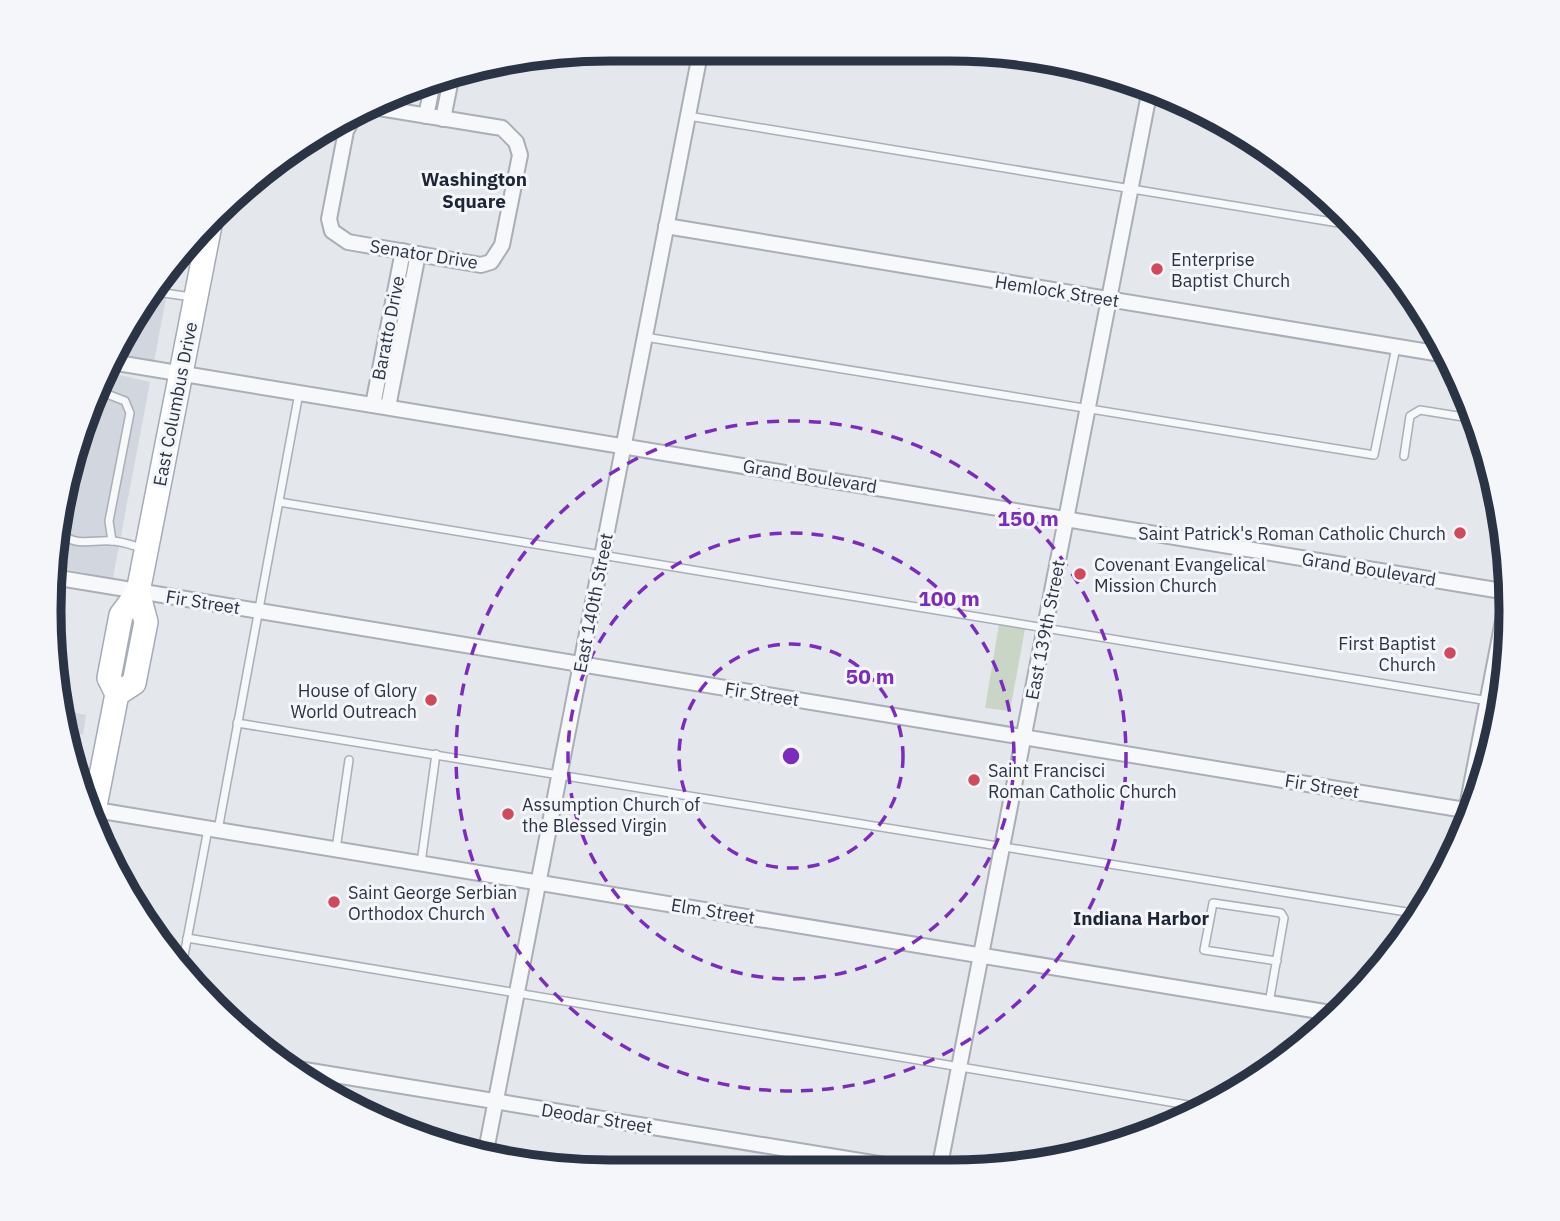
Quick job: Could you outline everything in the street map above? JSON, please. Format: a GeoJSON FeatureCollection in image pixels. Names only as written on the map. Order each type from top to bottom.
{"type":"FeatureCollection","features":[{"type":"Feature","properties":{"kind":"main road","name":"East Columbus Drive"},"geometry":{"type":"LineString","coordinates":[[95,801],[117,694],[109,678],[121,615],[138,592],[196,298],[195,253]]}},
{"type":"Feature","properties":{"kind":"street","name":"East 140th Street"},"geometry":{"type":"LineString","coordinates":[[487,1145],[699,61]]}},
{"type":"Feature","properties":{"kind":"street"},"geometry":{"type":"LineString","coordinates":[[443,118],[450,85]]}},
{"type":"Feature","properties":{"kind":"street"},"geometry":{"type":"LineString","coordinates":[[426,116],[431,91]]}},
{"type":"Feature","properties":{"kind":"street","name":"East 139th Street"},"geometry":{"type":"LineString","coordinates":[[941,1160],[1148,98]]}},
{"type":"Feature","properties":{"kind":"street","name":"Senator Drive"},"geometry":{"type":"LineString","coordinates":[[347,129],[329,219],[332,231],[348,242],[481,265],[491,262],[502,245],[520,155],[516,142],[502,128],[387,109]]}},
{"type":"Feature","properties":{"kind":"street","name":"Hemlock Street"},"geometry":{"type":"LineString","coordinates":[[666,226],[1434,353]]}},
{"type":"Feature","properties":{"kind":"street","name":"Baratto Drive"},"geometry":{"type":"LineString","coordinates":[[373,405],[402,251]]}},
{"type":"Feature","properties":{"kind":"street","name":"Baratto Drive"},"geometry":{"type":"LineString","coordinates":[[388,407],[418,254]]}},
{"type":"Feature","properties":{"kind":"street","name":"Grand Boulevard"},"geometry":{"type":"LineString","coordinates":[[120,364],[624,444],[1498,592]]}},
{"type":"Feature","properties":{"kind":"street","name":"Fir Street"},"geometry":{"type":"LineString","coordinates":[[62,579],[1462,809]]}},
{"type":"Feature","properties":{"kind":"street","name":"Elm Street"},"geometry":{"type":"LineString","coordinates":[[100,813],[538,882],[1324,1012]]}},
{"type":"Feature","properties":{"kind":"street","name":"Deodar Street"},"geometry":{"type":"LineString","coordinates":[[312,1071],[854,1160]]}},
{"type":"Feature","properties":{"kind":"lane"},"geometry":{"type":"LineString","coordinates":[[688,116],[1339,223]]}},
{"type":"Feature","properties":{"kind":"lane"},"geometry":{"type":"LineString","coordinates":[[162,294],[196,298]]}},
{"type":"Feature","properties":{"kind":"lane"},"geometry":{"type":"LineString","coordinates":[[644,337],[1374,456],[1396,347]]}},
{"type":"Feature","properties":{"kind":"lane"},"geometry":{"type":"LineString","coordinates":[[184,956],[237,723],[299,393]]}},
{"type":"Feature","properties":{"kind":"lane"},"geometry":{"type":"LineString","coordinates":[[106,394],[125,401],[130,413],[109,521],[112,541]]}},
{"type":"Feature","properties":{"kind":"lane"},"geometry":{"type":"LineString","coordinates":[[1404,456],[1410,416],[1414,412],[1420,410],[1463,417]]}},
{"type":"Feature","properties":{"kind":"lane"},"geometry":{"type":"LineString","coordinates":[[279,502],[1491,701]]}},
{"type":"Feature","properties":{"kind":"lane"},"geometry":{"type":"LineString","coordinates":[[67,535],[88,544],[112,541],[147,549]]}},
{"type":"Feature","properties":{"kind":"lane"},"geometry":{"type":"LineString","coordinates":[[237,723],[560,773],[1408,912]]}},
{"type":"Feature","properties":{"kind":"lane"},"geometry":{"type":"LineString","coordinates":[[421,863],[436,754]]}},
{"type":"Feature","properties":{"kind":"lane"},"geometry":{"type":"LineString","coordinates":[[335,850],[349,760]]}},
{"type":"Feature","properties":{"kind":"lane"},"geometry":{"type":"LineString","coordinates":[[1269,1003],[1277,961],[1284,918],[1281,913],[1213,903],[1204,950],[1277,961]]}},
{"type":"Feature","properties":{"kind":"lane"},"geometry":{"type":"LineString","coordinates":[[187,938],[1188,1105]]}},
{"type":"Feature","properties":{"kind":"shaded area"},"geometry":{"type":"Polygon","coordinates":[[[169,285],[154,362],[124,356],[169,285]]]}},
{"type":"Feature","properties":{"kind":"shaded area"},"geometry":{"type":"Polygon","coordinates":[[[115,374],[150,382],[113,578],[63,568],[80,468],[90,434],[115,374]]]}},
{"type":"Feature","properties":{"kind":"shaded area"},"geometry":{"type":"Polygon","coordinates":[[[71,712],[86,715],[83,735],[75,733],[71,712]]]}},
{"type":"Feature","properties":{"kind":"green space"},"geometry":{"type":"Polygon","coordinates":[[[999,624],[1025,629],[1010,711],[985,708],[999,624]]]}},
{"type":"Feature","properties":{"kind":"place","name":"Enterprise Baptist Church"},"geometry":{"type":"Point","coordinates":[1157,269]}},
{"type":"Feature","properties":{"kind":"place","name":"Saint Patrick's Roman Catholic Church"},"geometry":{"type":"Point","coordinates":[1460,533]}},
{"type":"Feature","properties":{"kind":"place","name":"Covenant Evangelical Mission Church"},"geometry":{"type":"Point","coordinates":[1080,574]}},
{"type":"Feature","properties":{"kind":"place","name":"First Baptist Church"},"geometry":{"type":"Point","coordinates":[1450,653]}},
{"type":"Feature","properties":{"kind":"place","name":"House of Glory World Outreach"},"geometry":{"type":"Point","coordinates":[431,700]}},
{"type":"Feature","properties":{"kind":"place","name":"Saint Francisci Roman Catholic Church"},"geometry":{"type":"Point","coordinates":[974,780]}},
{"type":"Feature","properties":{"kind":"place","name":"Assumption Church of the Blessed Virgin"},"geometry":{"type":"Point","coordinates":[508,814]}},
{"type":"Feature","properties":{"kind":"place","name":"Saint George Serbian Orthodox Church"},"geometry":{"type":"Point","coordinates":[334,902]}},
{"type":"Feature","properties":{"kind":"district","name":"Washington Square"},"geometry":{"type":"Point","coordinates":[474,190]}},
{"type":"Feature","properties":{"kind":"district","name":"Indiana Harbor"},"geometry":{"type":"Point","coordinates":[1141,918]}}]}
